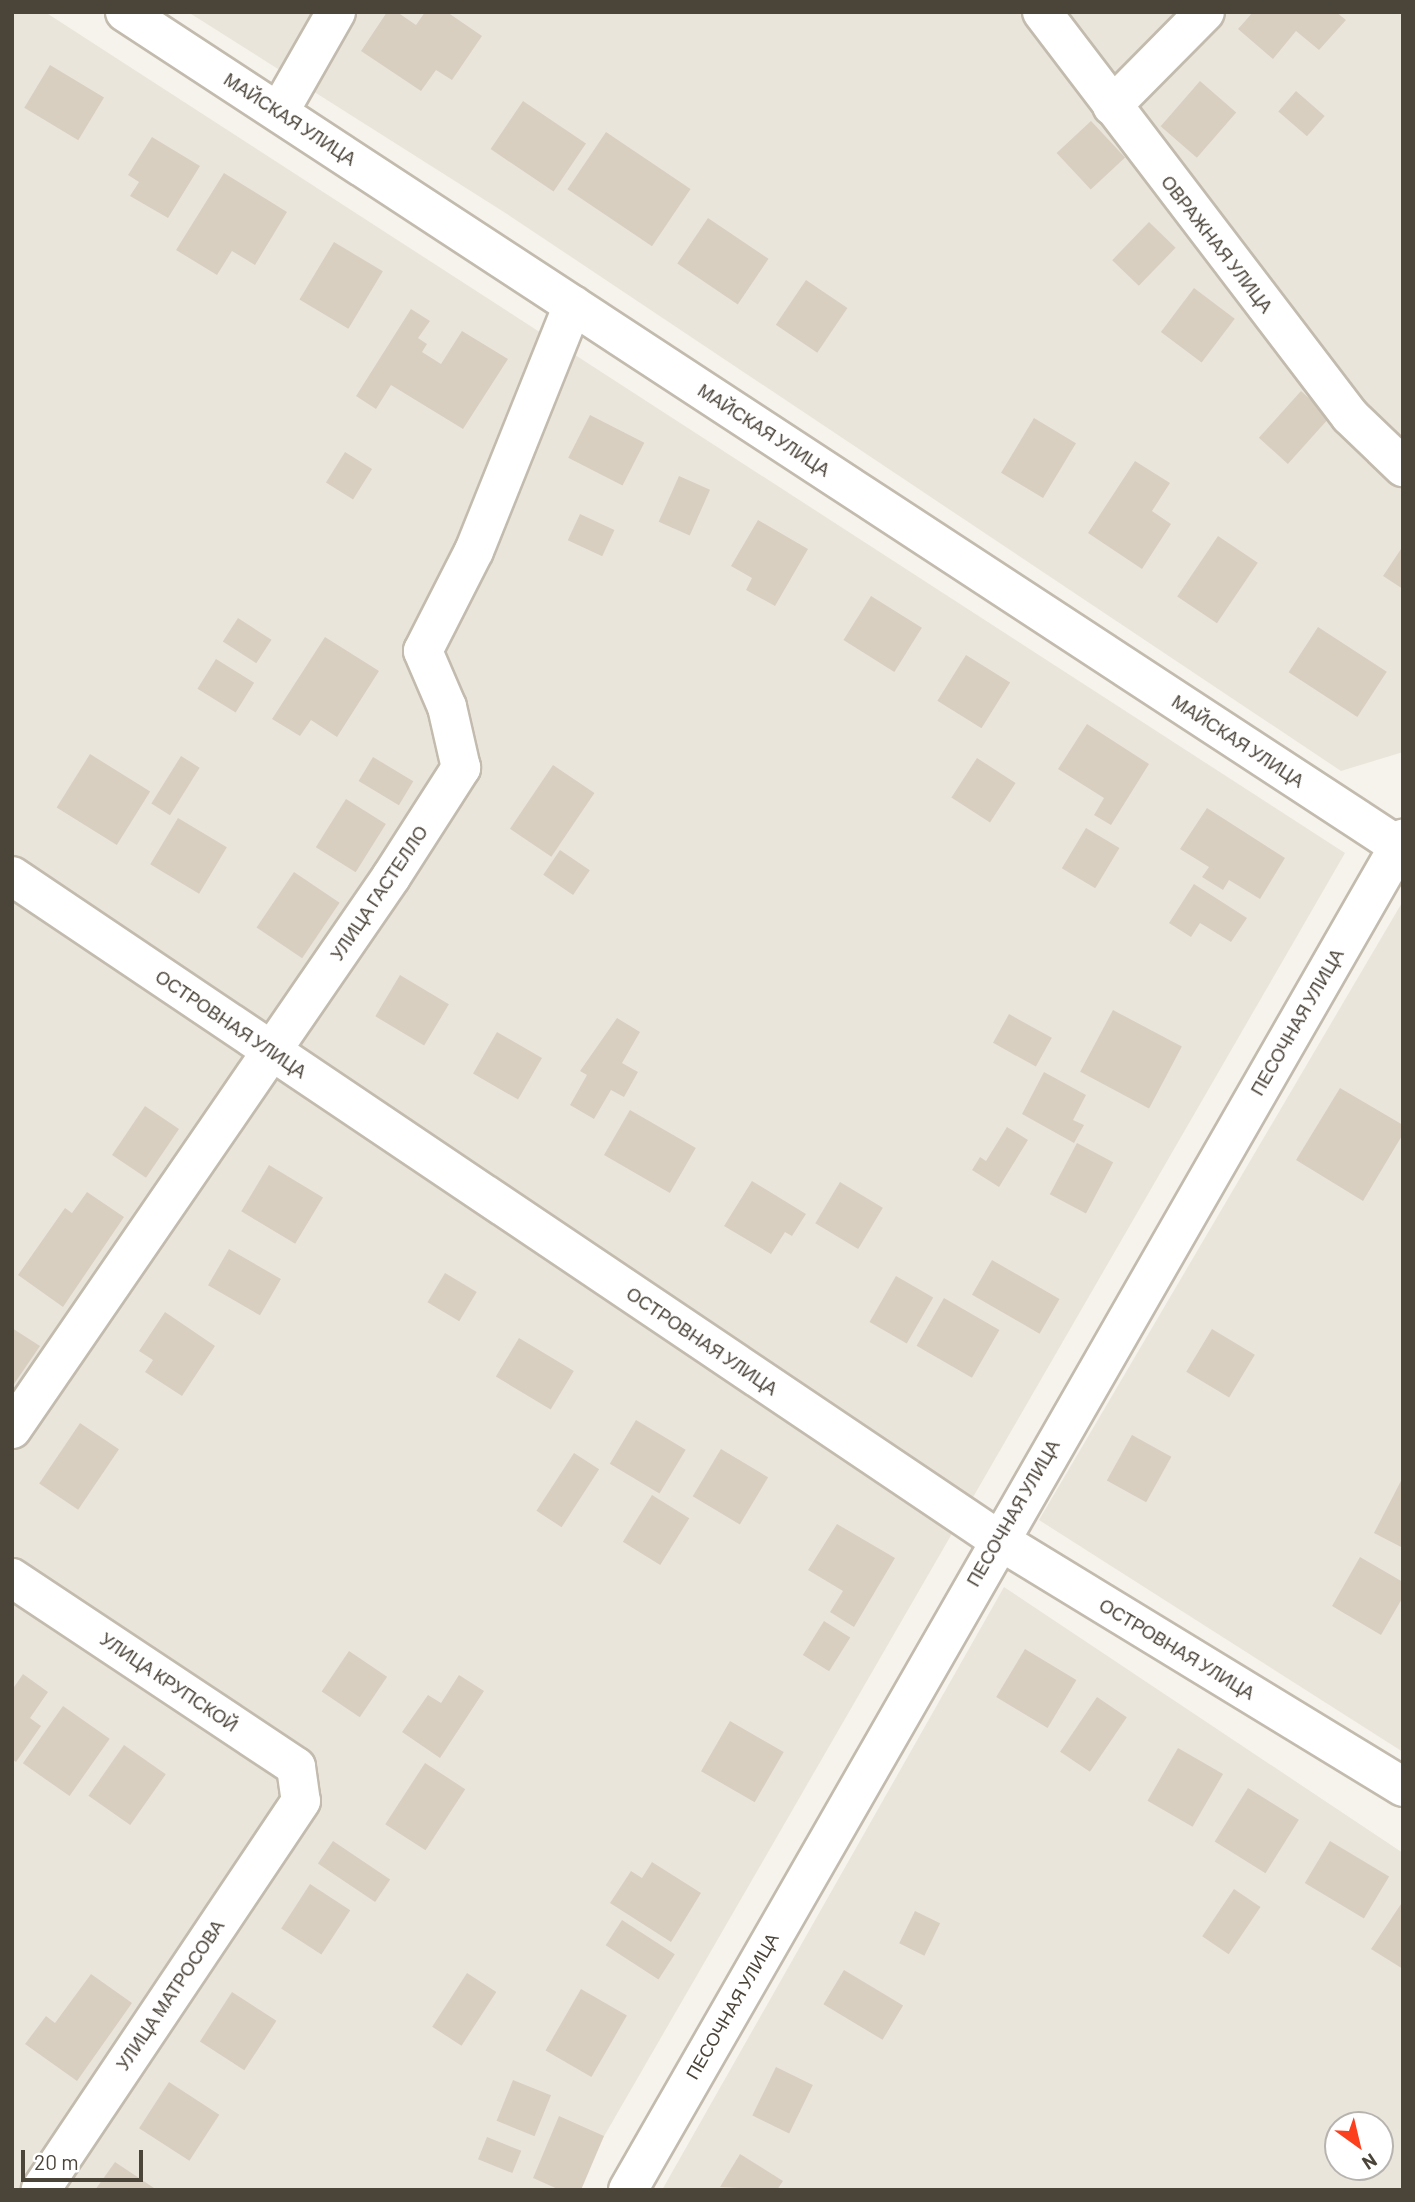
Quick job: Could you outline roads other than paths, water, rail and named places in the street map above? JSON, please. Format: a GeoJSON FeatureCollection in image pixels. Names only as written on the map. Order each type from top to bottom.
{"type":"FeatureCollection","features":[{"type":"Feature","properties":{"kind":"street","name":"МАЙСКАЯ УЛИЦА"},"geometry":{"type":"LineString","coordinates":[[125,12],[1401,845]]}},
{"type":"Feature","properties":{"kind":"street"},"geometry":{"type":"LineString","coordinates":[[279,112],[336,12]]}},
{"type":"Feature","properties":{"kind":"street","name":"ОВРАЖНАЯ УЛИЦА"},"geometry":{"type":"LineString","coordinates":[[1042,12],[1350,416],[1403,467]]}},
{"type":"Feature","properties":{"kind":"street"},"geometry":{"type":"LineString","coordinates":[[1112,106],[1205,12]]}},
{"type":"Feature","properties":{"kind":"street","name":"УЛИЦА ГАСТЕЛЛО"},"geometry":{"type":"LineString","coordinates":[[12,1429],[461,768],[447,707],[423,651],[474,551],[573,305]]}},
{"type":"Feature","properties":{"kind":"street","name":"ПЕСОЧНАЯ УЛИЦА"},"geometry":{"type":"LineString","coordinates":[[628,2190],[997,1539],[1401,845]]}},
{"type":"Feature","properties":{"kind":"street","name":"ОСТРОВНАЯ УЛИЦА"},"geometry":{"type":"LineString","coordinates":[[12,876],[997,1539],[1403,1787]]}},
{"type":"Feature","properties":{"kind":"street","name":"УЛИЦА КРУПСКОЙ"},"geometry":{"type":"LineString","coordinates":[[12,1578],[296,1767],[301,1801]]}},
{"type":"Feature","properties":{"kind":"street","name":"УЛИЦА МАТРОСОВА"},"geometry":{"type":"LineString","coordinates":[[41,2190],[301,1801]]}}]}
